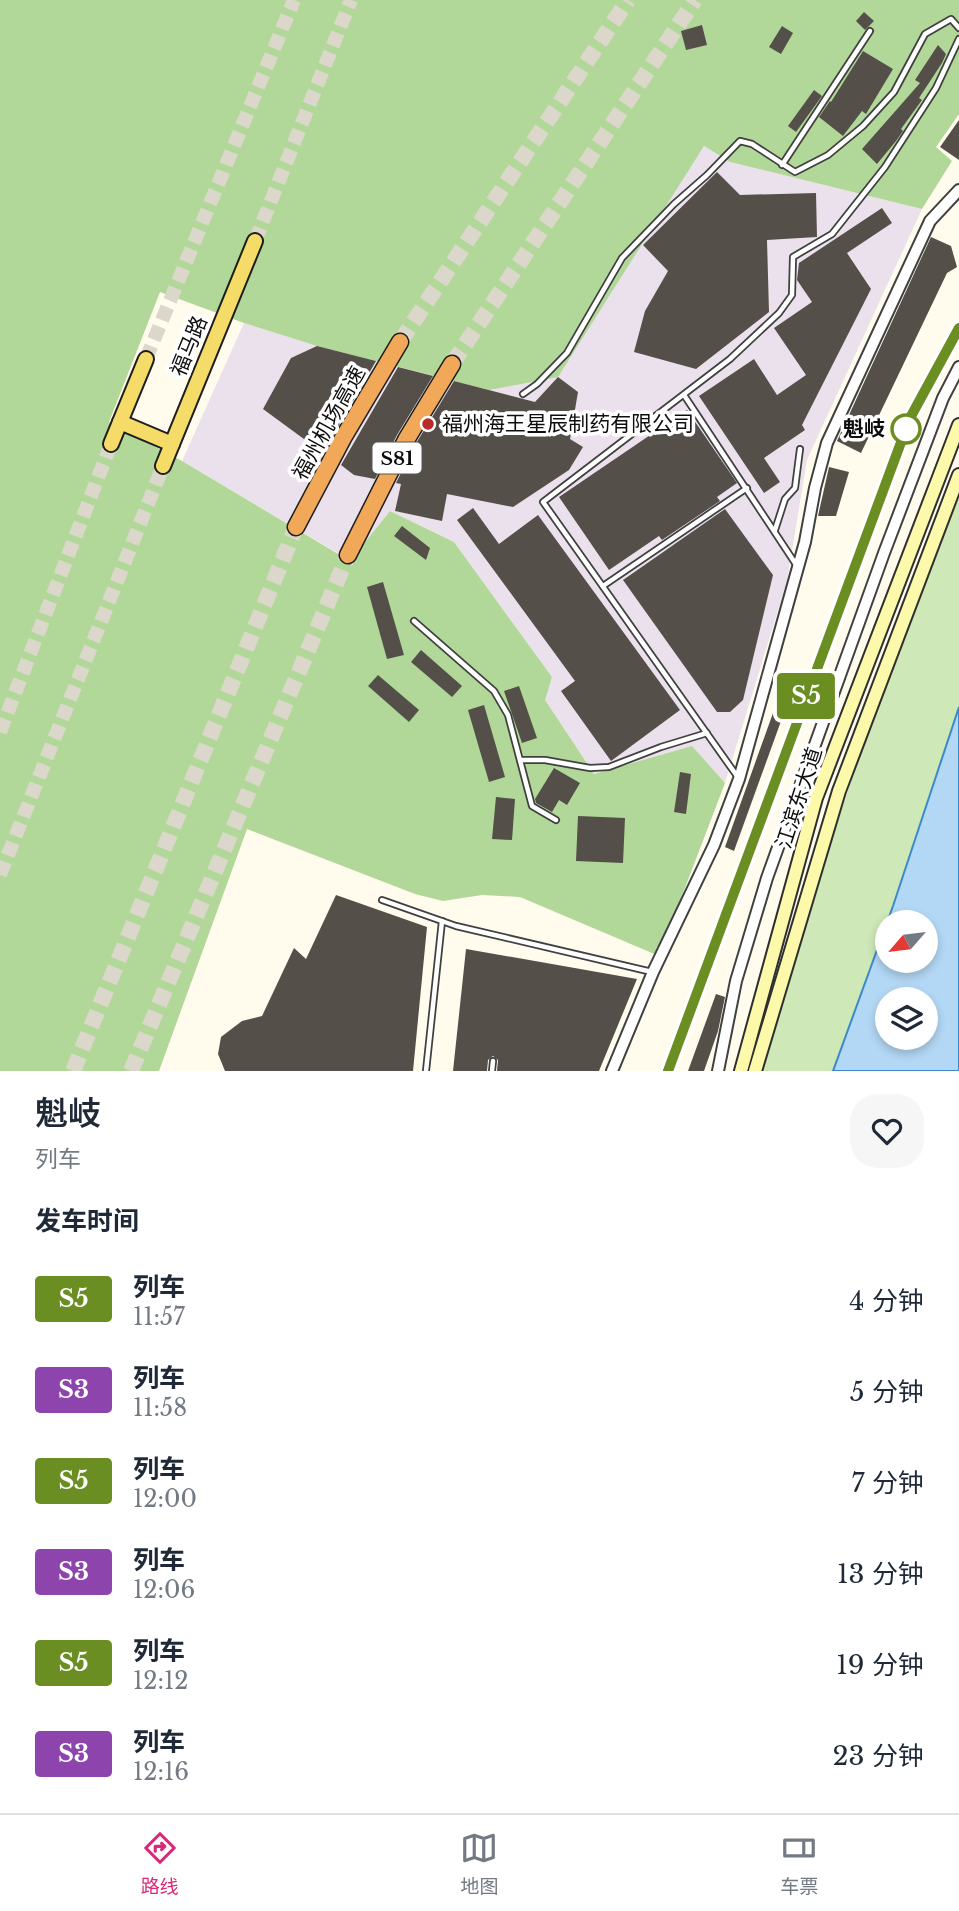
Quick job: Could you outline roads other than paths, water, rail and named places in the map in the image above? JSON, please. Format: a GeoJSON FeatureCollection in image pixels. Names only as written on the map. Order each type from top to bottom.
{"type":"FeatureCollection","features":[{"type":"Feature","properties":{"kind":"highway","name":"福州机场高速"},"geometry":{"type":"LineString","coordinates":[[296,527],[343,438],[400,342]]}},
{"type":"Feature","properties":{"kind":"highway","name":"S81"},"geometry":{"type":"LineString","coordinates":[[348,555],[406,440],[452,364]]}},
{"type":"Feature","properties":{"kind":"main road","name":"福马路"},"geometry":{"type":"LineString","coordinates":[[163,466],[255,241]]}},
{"type":"Feature","properties":{"kind":"main road","name":"福马路"},"geometry":{"type":"LineString","coordinates":[[111,444],[146,359]]}},
{"type":"Feature","properties":{"kind":"main road"},"geometry":{"type":"LineString","coordinates":[[120,422],[172,444]]}},
{"type":"Feature","properties":{"kind":"main road","name":"江滨东大道"},"geometry":{"type":"LineString","coordinates":[[741,1071],[816,798],[959,425]]}},
{"type":"Feature","properties":{"kind":"main road"},"geometry":{"type":"LineString","coordinates":[[755,1071],[839,791],[959,475]]}},
{"type":"Feature","properties":{"kind":"street"},"geometry":{"type":"LineString","coordinates":[[612,1071],[653,972],[714,845],[740,779],[799,568],[814,488],[827,443],[930,221],[959,190]]}},
{"type":"Feature","properties":{"kind":"street"},"geometry":{"type":"LineString","coordinates":[[718,1071],[736,981],[767,878],[884,553],[943,398],[959,367]]}},
{"type":"Feature","properties":{"kind":"lane"},"geometry":{"type":"LineString","coordinates":[[523,394],[537,384],[567,353],[622,258],[740,141],[752,144],[794,172],[828,155],[863,126],[894,92],[925,34],[951,19],[959,28]]}},
{"type":"Feature","properties":{"kind":"lane"},"geometry":{"type":"LineString","coordinates":[[782,165],[870,31]]}},
{"type":"Feature","properties":{"kind":"lane"},"geometry":{"type":"LineString","coordinates":[[740,779],[543,502],[730,359],[779,313],[792,295],[793,257],[832,234],[885,167],[936,88],[959,39]]}},
{"type":"Feature","properties":{"kind":"lane"},"geometry":{"type":"LineString","coordinates":[[684,395],[799,568]]}},
{"type":"Feature","properties":{"kind":"lane"},"geometry":{"type":"LineString","coordinates":[[774,531],[785,499],[795,488],[800,449]]}},
{"type":"Feature","properties":{"kind":"lane"},"geometry":{"type":"LineString","coordinates":[[603,586],[747,488]]}},
{"type":"Feature","properties":{"kind":"lane"},"geometry":{"type":"LineString","coordinates":[[414,621],[494,691],[508,715],[532,806],[556,820]]}},
{"type":"Feature","properties":{"kind":"lane"},"geometry":{"type":"LineString","coordinates":[[521,760],[545,760],[590,768],[609,767],[706,733]]}},
{"type":"Feature","properties":{"kind":"lane"},"geometry":{"type":"LineString","coordinates":[[382,900],[442,921],[653,972]]}},
{"type":"Feature","properties":{"kind":"lane"},"geometry":{"type":"LineString","coordinates":[[426,1071],[442,921]]}},
{"type":"Feature","properties":{"kind":"lane"},"geometry":{"type":"LineString","coordinates":[[492,1071],[493,1061]]}},
{"type":"Feature","properties":{"kind":"water"},"geometry":{"type":"Polygon","coordinates":[[[959,707],[959,1071],[833,1071],[875,955],[875,973],[938,973],[938,910],[891,910],[959,707]]]}},
{"type":"Feature","properties":{"kind":"tunnel"},"geometry":{"type":"LineString","coordinates":[[146,359],[294,0]]}},
{"type":"Feature","properties":{"kind":"tunnel"},"geometry":{"type":"LineString","coordinates":[[255,241],[351,0]]}},
{"type":"Feature","properties":{"kind":"tunnel"},"geometry":{"type":"LineString","coordinates":[[400,342],[628,0]]}},
{"type":"Feature","properties":{"kind":"tunnel"},"geometry":{"type":"LineString","coordinates":[[452,364],[695,0]]}},
{"type":"Feature","properties":{"kind":"tunnel"},"geometry":{"type":"LineString","coordinates":[[0,732],[111,444]]}},
{"type":"Feature","properties":{"kind":"tunnel"},"geometry":{"type":"LineString","coordinates":[[0,875],[163,466]]}},
{"type":"Feature","properties":{"kind":"tunnel"},"geometry":{"type":"LineString","coordinates":[[73,1071],[296,527]]}},
{"type":"Feature","properties":{"kind":"tunnel"},"geometry":{"type":"LineString","coordinates":[[131,1071],[348,555]]}},
{"type":"Feature","properties":{"kind":"railway"},"geometry":{"type":"LineString","coordinates":[[668,1071],[910,419],[959,328]]}},
{"type":"Feature","properties":{"kind":"train","name":"S5"},"geometry":{"type":"LineString","coordinates":[[668,1071],[910,418],[959,328]]}},
{"type":"Feature","properties":{"kind":"place","name":"福州海王星辰制药有限公司"},"geometry":{"type":"Point","coordinates":[428,424]}},
{"type":"Feature","properties":{"kind":"place","name":"魁岐"},"geometry":{"type":"Point","coordinates":[906,429]}}]}
